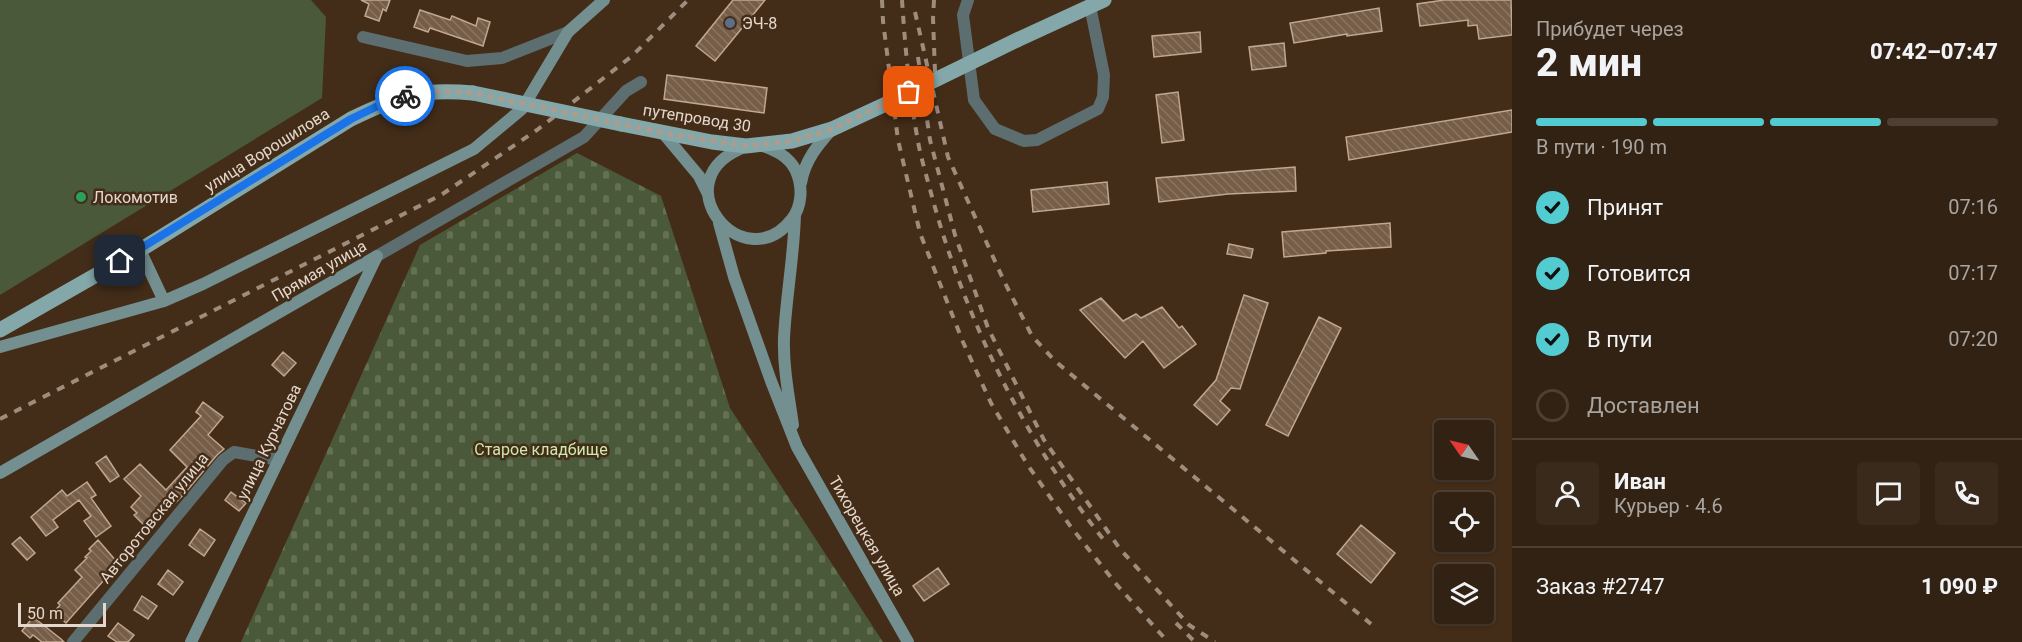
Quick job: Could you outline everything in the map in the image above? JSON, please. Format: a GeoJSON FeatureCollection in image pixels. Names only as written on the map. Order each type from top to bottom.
{"type":"FeatureCollection","features":[{"type":"Feature","properties":{"kind":"main road","name":"путепровод 30"},"geometry":{"type":"LineString","coordinates":[[473,93],[663,133],[753,145],[792,141],[832,129],[1097,3]]}},
{"type":"Feature","properties":{"kind":"main road","name":"улица Ворошилова"},"geometry":{"type":"LineString","coordinates":[[0,330],[140,250],[351,119],[388,101],[417,93],[444,90],[473,93]]}},
{"type":"Feature","properties":{"kind":"street"},"geometry":{"type":"LineString","coordinates":[[0,347],[164,301],[203,284],[474,149],[522,109],[568,32],[604,0]]}},
{"type":"Feature","properties":{"kind":"street"},"geometry":{"type":"LineString","coordinates":[[968,0],[963,15],[974,100],[995,129],[1024,141],[1037,140],[1098,109],[1103,97],[1104,75],[1097,3]]}},
{"type":"Feature","properties":{"kind":"street"},"geometry":{"type":"LineString","coordinates":[[363,37],[467,61],[502,58],[568,32]]}},
{"type":"Feature","properties":{"kind":"street","name":"Прямая улица"},"geometry":{"type":"LineString","coordinates":[[0,473],[584,137],[626,91],[641,82]]}},
{"type":"Feature","properties":{"kind":"street"},"geometry":{"type":"LineString","coordinates":[[719,223],[744,238],[759,238],[774,234],[786,226],[795,214],[800,200],[803,167],[812,151],[832,129]]}},
{"type":"Feature","properties":{"kind":"street"},"geometry":{"type":"LineString","coordinates":[[663,133],[699,176],[708,194],[711,209],[719,223],[734,277],[797,447]]}},
{"type":"Feature","properties":{"kind":"street"},"geometry":{"type":"LineString","coordinates":[[708,194],[710,177],[718,163],[731,152],[753,145],[775,150],[787,158],[796,170],[800,184]]}},
{"type":"Feature","properties":{"kind":"street"},"geometry":{"type":"LineString","coordinates":[[795,214],[795,247],[784,339],[786,381],[797,447]]}},
{"type":"Feature","properties":{"kind":"street"},"geometry":{"type":"LineString","coordinates":[[140,250],[164,301]]}},
{"type":"Feature","properties":{"kind":"street","name":"улица Курчатова"},"geometry":{"type":"LineString","coordinates":[[191,642],[377,256]]}},
{"type":"Feature","properties":{"kind":"street","name":"Тихорецкая улица"},"geometry":{"type":"LineString","coordinates":[[797,447],[908,642]]}},
{"type":"Feature","properties":{"kind":"street","name":"Авторотовская улица"},"geometry":{"type":"LineString","coordinates":[[73,642],[223,460],[234,452],[279,460]]}},
{"type":"Feature","properties":{"kind":"green space","name":"Локомотив"},"geometry":{"type":"Polygon","coordinates":[[[0,0],[311,0],[326,17],[322,98],[0,295],[0,0]]]}},
{"type":"Feature","properties":{"kind":"green space","name":"Старое кладбище"},"geometry":{"type":"Polygon","coordinates":[[[577,153],[661,196],[730,408],[883,642],[241,642],[420,245],[577,153]]]}},
{"type":"Feature","properties":{"kind":"building"},"geometry":{"type":"Polygon","coordinates":[[[361,0],[390,0],[386,11],[383,9],[379,21],[365,16],[369,4],[361,0]]]}},
{"type":"Feature","properties":{"kind":"building","name":"ЭЧ-8"},"geometry":{"type":"Polygon","coordinates":[[[733,0],[765,0],[715,61],[696,46],[733,0]]]}},
{"type":"Feature","properties":{"kind":"building"},"geometry":{"type":"Polygon","coordinates":[[[1444,0],[1511,0],[1512,35],[1479,39],[1477,25],[1468,26],[1468,20],[1420,26],[1417,4],[1444,0]]]}},
{"type":"Feature","properties":{"kind":"building"},"geometry":{"type":"Polygon","coordinates":[[[1379,8],[1382,31],[1294,43],[1290,23],[1379,8]]]}},
{"type":"Feature","properties":{"kind":"building"},"geometry":{"type":"Polygon","coordinates":[[[420,10],[450,20],[452,16],[476,26],[478,18],[490,22],[483,46],[430,28],[428,32],[414,27],[420,10]]]}},
{"type":"Feature","properties":{"kind":"building"},"geometry":{"type":"Polygon","coordinates":[[[1200,32],[1201,52],[1154,57],[1152,36],[1200,32]]]}},
{"type":"Feature","properties":{"kind":"building"},"geometry":{"type":"Polygon","coordinates":[[[1284,43],[1286,66],[1252,70],[1249,47],[1284,43]]]}},
{"type":"Feature","properties":{"kind":"building"},"geometry":{"type":"Polygon","coordinates":[[[667,75],[767,88],[764,113],[664,99],[667,75]]]}},
{"type":"Feature","properties":{"kind":"building"},"geometry":{"type":"Polygon","coordinates":[[[1178,92],[1184,140],[1162,143],[1156,95],[1178,92]]]}},
{"type":"Feature","properties":{"kind":"building"},"geometry":{"type":"Polygon","coordinates":[[[1512,110],[1512,132],[1349,160],[1346,137],[1512,110]]]}},
{"type":"Feature","properties":{"kind":"building"},"geometry":{"type":"Polygon","coordinates":[[[1295,167],[1296,191],[1228,194],[1159,202],[1156,178],[1295,167]]]}},
{"type":"Feature","properties":{"kind":"building"},"geometry":{"type":"Polygon","coordinates":[[[1107,182],[1109,204],[1033,212],[1031,190],[1107,182]]]}},
{"type":"Feature","properties":{"kind":"building"},"geometry":{"type":"Polygon","coordinates":[[[1390,223],[1391,247],[1326,251],[1326,253],[1284,257],[1282,232],[1390,223]]]}},
{"type":"Feature","properties":{"kind":"building"},"geometry":{"type":"Polygon","coordinates":[[[1229,244],[1253,249],[1251,258],[1227,254],[1229,244]]]}},
{"type":"Feature","properties":{"kind":"building"},"geometry":{"type":"Polygon","coordinates":[[[1244,295],[1268,303],[1240,389],[1231,388],[1220,401],[1230,410],[1217,425],[1194,405],[1216,380],[1244,295]]]}},
{"type":"Feature","properties":{"kind":"building"},"geometry":{"type":"Polygon","coordinates":[[[1101,298],[1123,321],[1136,314],[1141,318],[1162,307],[1179,328],[1182,326],[1196,344],[1164,368],[1143,341],[1125,358],[1080,310],[1101,298]]]}},
{"type":"Feature","properties":{"kind":"building"},"geometry":{"type":"Polygon","coordinates":[[[1319,317],[1341,328],[1288,436],[1266,425],[1319,317]]]}},
{"type":"Feature","properties":{"kind":"building"},"geometry":{"type":"Polygon","coordinates":[[[283,352],[296,363],[284,376],[272,365],[283,352]]]}},
{"type":"Feature","properties":{"kind":"building"},"geometry":{"type":"Polygon","coordinates":[[[203,402],[223,417],[208,435],[224,449],[149,530],[134,515],[137,513],[131,507],[141,496],[124,479],[140,464],[166,490],[187,467],[170,450],[201,416],[196,412],[203,402]]]}},
{"type":"Feature","properties":{"kind":"building"},"geometry":{"type":"Polygon","coordinates":[[[106,456],[119,476],[110,482],[96,463],[106,456]]]}},
{"type":"Feature","properties":{"kind":"building"},"geometry":{"type":"Polygon","coordinates":[[[87,482],[96,495],[91,498],[111,526],[96,537],[84,521],[91,516],[79,500],[53,520],[58,527],[46,536],[31,517],[62,490],[67,496],[87,482]]]}},
{"type":"Feature","properties":{"kind":"building"},"geometry":{"type":"Polygon","coordinates":[[[231,492],[246,503],[239,511],[225,500],[231,492]]]}},
{"type":"Feature","properties":{"kind":"building"},"geometry":{"type":"Polygon","coordinates":[[[1361,525],[1395,553],[1371,583],[1337,554],[1361,525]]]}},
{"type":"Feature","properties":{"kind":"building"},"geometry":{"type":"Polygon","coordinates":[[[200,529],[215,540],[204,556],[189,545],[200,529]]]}},
{"type":"Feature","properties":{"kind":"building"},"geometry":{"type":"Polygon","coordinates":[[[20,537],[35,553],[27,560],[12,544],[20,537]]]}},
{"type":"Feature","properties":{"kind":"building"},"geometry":{"type":"Polygon","coordinates":[[[98,540],[117,562],[101,577],[104,580],[66,623],[54,612],[60,605],[58,603],[82,577],[75,570],[87,558],[85,557],[91,551],[89,549],[98,540]]]}},
{"type":"Feature","properties":{"kind":"building"},"geometry":{"type":"Polygon","coordinates":[[[938,568],[949,584],[924,601],[913,586],[938,568]]]}},
{"type":"Feature","properties":{"kind":"building"},"geometry":{"type":"Polygon","coordinates":[[[168,570],[183,582],[173,595],[158,584],[168,570]]]}},
{"type":"Feature","properties":{"kind":"building"},"geometry":{"type":"Polygon","coordinates":[[[142,596],[157,606],[148,619],[134,610],[142,596]]]}},
{"type":"Feature","properties":{"kind":"building"},"geometry":{"type":"Polygon","coordinates":[[[33,617],[64,642],[42,642],[33,635],[30,638],[22,631],[33,617]]]}},
{"type":"Feature","properties":{"kind":"building"},"geometry":{"type":"Polygon","coordinates":[[[118,623],[134,635],[128,642],[117,642],[108,636],[118,623]]]}},
{"type":"Feature","properties":{"kind":"railway"},"geometry":{"type":"LineString","coordinates":[[0,419],[441,195],[537,130],[632,56],[688,0]]}},
{"type":"Feature","properties":{"kind":"railway"},"geometry":{"type":"LineString","coordinates":[[882,0],[898,140],[920,233],[963,342],[991,403],[1027,464],[1071,527],[1117,585],[1168,642]]}},
{"type":"Feature","properties":{"kind":"railway"},"geometry":{"type":"LineString","coordinates":[[902,0],[918,143],[945,240],[961,287],[1001,378],[1024,421],[1077,505],[1107,544]]}},
{"type":"Feature","properties":{"kind":"railway"},"geometry":{"type":"LineString","coordinates":[[934,0],[935,72]]}},
{"type":"Feature","properties":{"kind":"railway"},"geometry":{"type":"LineString","coordinates":[[915,12],[948,157],[1003,279],[1032,336],[1055,361],[1371,624]]}},
{"type":"Feature","properties":{"kind":"railway"},"geometry":{"type":"LineString","coordinates":[[918,57],[930,140],[955,235],[988,328],[1044,440],[1120,549],[1189,625],[1215,642]]}},
{"type":"Feature","properties":{"kind":"railway"},"geometry":{"type":"LineString","coordinates":[[1176,623],[1195,642]]}},
{"type":"Feature","properties":{"kind":"way so far"},"geometry":{"type":"LineString","coordinates":[[405,96],[444,90],[473,93],[663,133],[746,146],[792,141],[832,129],[909,92]]}},
{"type":"Feature","properties":{"kind":"place","name":"ЭЧ-8"},"geometry":{"type":"Point","coordinates":[730,23]}},
{"type":"Feature","properties":{"kind":"place","name":"Локомотив"},"geometry":{"type":"Point","coordinates":[81,197]}},
{"type":"Feature","properties":{"kind":"route"},"geometry":{"type":"LineString","coordinates":[[120,261],[351,119],[388,101],[405,96]]}}]}
